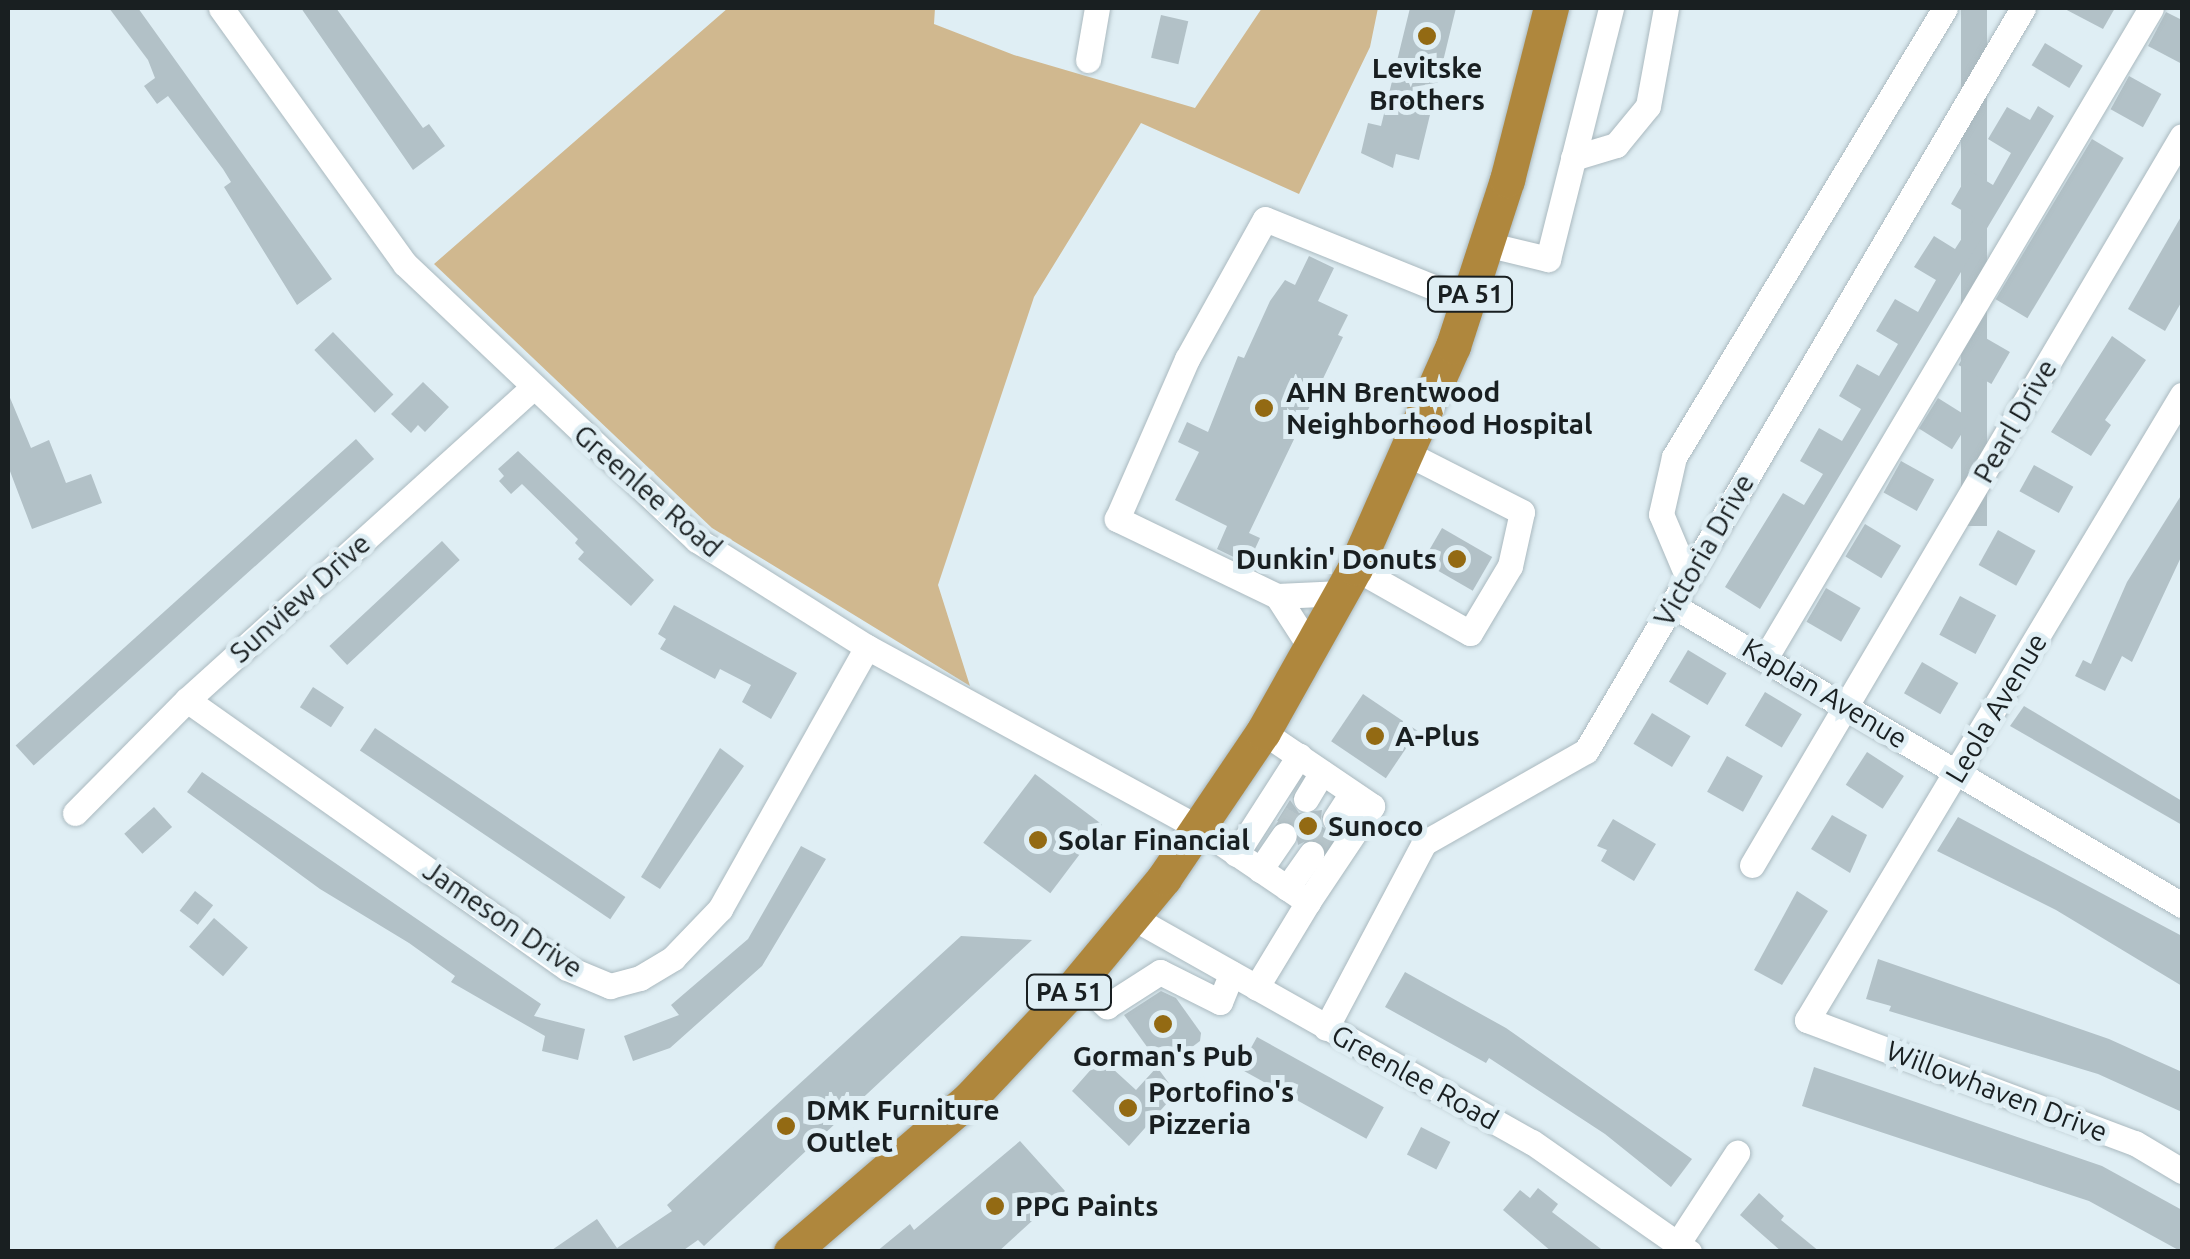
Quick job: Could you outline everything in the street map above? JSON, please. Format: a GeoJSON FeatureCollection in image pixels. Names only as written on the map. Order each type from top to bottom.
{"type":"FeatureCollection","features":[{"type":"Feature","properties":{"kind":"highway","name":"PA 51"},"geometry":{"type":"LineString","coordinates":[[792,1252],[968,1100],[1079,981],[1132,918],[1263,732],[1349,580],[1408,454],[1468,301],[1550,8]]}},
{"type":"Feature","properties":{"kind":"street","name":"Greenlee Road"},"geometry":{"type":"LineString","coordinates":[[221,8],[405,264],[531,389],[698,540],[867,647],[1198,828],[1298,895]]}},
{"type":"Feature","properties":{"kind":"street"},"geometry":{"type":"LineString","coordinates":[[1088,60],[1097,8]]}},
{"type":"Feature","properties":{"kind":"street"},"geometry":{"type":"LineString","coordinates":[[1486,244],[1548,259],[1611,8]]}},
{"type":"Feature","properties":{"kind":"street"},"geometry":{"type":"LineString","coordinates":[[1574,158],[1616,146],[1648,106],[1666,8]]}},
{"type":"Feature","properties":{"kind":"street"},"geometry":{"type":"LineString","coordinates":[[1688,578],[1661,514],[1674,457],[1945,8]]}},
{"type":"Feature","properties":{"kind":"street","name":"Victoria Drive"},"geometry":{"type":"LineString","coordinates":[[1326,1028],[1424,843],[1586,751],[2022,8]]}},
{"type":"Feature","properties":{"kind":"street"},"geometry":{"type":"LineString","coordinates":[[1767,656],[2151,8]]}},
{"type":"Feature","properties":{"kind":"street","name":"Pearl Drive"},"geometry":{"type":"LineString","coordinates":[[1752,864],[2182,136]]}},
{"type":"Feature","properties":{"kind":"street"},"geometry":{"type":"LineString","coordinates":[[1312,650],[1277,596],[1117,519],[1187,359],[1266,219],[1468,301]]}},
{"type":"Feature","properties":{"kind":"street","name":"Sunview Drive"},"geometry":{"type":"LineString","coordinates":[[74,813],[187,700],[531,389]]}},
{"type":"Feature","properties":{"kind":"street","name":"Leola Avenue"},"geometry":{"type":"LineString","coordinates":[[1807,1020],[2182,395]]}},
{"type":"Feature","properties":{"kind":"street"},"geometry":{"type":"LineString","coordinates":[[1277,596],[1349,580],[1470,633],[1510,566],[1522,512],[1408,454]]}},
{"type":"Feature","properties":{"kind":"street","name":"Kaplan Avenue"},"geometry":{"type":"LineString","coordinates":[[1672,604],[1767,656],[2182,905]]}},
{"type":"Feature","properties":{"kind":"street","name":"Jameson Drive"},"geometry":{"type":"LineString","coordinates":[[187,700],[567,968],[610,986],[640,978],[673,958],[720,909],[867,647]]}},
{"type":"Feature","properties":{"kind":"street"},"geometry":{"type":"LineString","coordinates":[[1263,732],[1372,806],[1298,895]]}},
{"type":"Feature","properties":{"kind":"street"},"geometry":{"type":"LineString","coordinates":[[1236,854],[1299,756]]}},
{"type":"Feature","properties":{"kind":"street"},"geometry":{"type":"LineString","coordinates":[[1306,799],[1322,772]]}},
{"type":"Feature","properties":{"kind":"street"},"geometry":{"type":"LineString","coordinates":[[1335,819],[1352,793]]}},
{"type":"Feature","properties":{"kind":"street"},"geometry":{"type":"LineString","coordinates":[[1260,870],[1284,835]]}},
{"type":"Feature","properties":{"kind":"street"},"geometry":{"type":"LineString","coordinates":[[1256,988],[1298,895],[1310,854]]}},
{"type":"Feature","properties":{"kind":"street","name":"Greenlee Road"},"geometry":{"type":"LineString","coordinates":[[1132,918],[1532,1142],[1684,1247]]}},
{"type":"Feature","properties":{"kind":"street"},"geometry":{"type":"LineString","coordinates":[[1079,981],[1107,1006],[1160,972],[1220,1002],[1232,973]]}},
{"type":"Feature","properties":{"kind":"street","name":"Willowhaven Drive"},"geometry":{"type":"LineString","coordinates":[[1807,1020],[2136,1143],[2182,1171]]}},
{"type":"Feature","properties":{"kind":"street"},"geometry":{"type":"LineString","coordinates":[[1684,1247],[1736,1153]]}},
{"type":"Feature","properties":{"kind":"shaded area"},"geometry":{"type":"Polygon","coordinates":[[[728,8],[935,8],[934,24],[1014,55],[1195,108],[1262,8],[1378,8],[1370,47],[1299,194],[1141,123],[1034,297],[938,585],[970,686],[712,528],[434,264],[728,8]]]}},
{"type":"Feature","properties":{"kind":"building"},"geometry":{"type":"Polygon","coordinates":[[[109,8],[138,8],[332,279],[297,305],[224,187],[231,182],[223,169],[168,96],[157,104],[144,86],[155,78],[148,60],[109,8]]]}},
{"type":"Feature","properties":{"kind":"building"},"geometry":{"type":"Polygon","coordinates":[[[301,8],[336,8],[423,128],[429,124],[445,146],[413,170],[301,8]]]}},
{"type":"Feature","properties":{"kind":"building"},"geometry":{"type":"Polygon","coordinates":[[[1410,8],[1456,8],[1419,160],[1396,154],[1393,168],[1361,153],[1368,123],[1381,126],[1410,8]]]}},
{"type":"Feature","properties":{"kind":"building"},"geometry":{"type":"Polygon","coordinates":[[[1961,8],[1987,8],[1987,526],[1961,526],[1961,8]]]}},
{"type":"Feature","properties":{"kind":"building"},"geometry":{"type":"Polygon","coordinates":[[[2063,8],[2115,8],[2103,29],[2063,8]]]}},
{"type":"Feature","properties":{"kind":"building"},"geometry":{"type":"Polygon","coordinates":[[[2166,12],[2182,20],[2182,64],[2148,46],[2166,12]]]}},
{"type":"Feature","properties":{"kind":"building"},"geometry":{"type":"Polygon","coordinates":[[[1161,15],[1188,21],[1178,64],[1151,58],[1161,15]]]}},
{"type":"Feature","properties":{"kind":"building"},"geometry":{"type":"Polygon","coordinates":[[[2045,43],[2083,66],[2069,88],[2032,65],[2045,43]]]}},
{"type":"Feature","properties":{"kind":"building"},"geometry":{"type":"Polygon","coordinates":[[[2129,76],[2161,94],[2143,127],[2111,109],[2129,76]]]}},
{"type":"Feature","properties":{"kind":"building"},"geometry":{"type":"Polygon","coordinates":[[[2038,106],[2054,116],[1760,609],[1725,587],[1783,493],[1804,505],[1823,474],[1800,461],[1819,428],[1842,441],[1861,409],[1839,396],[1857,364],[1879,376],[1898,344],[1876,331],[1895,299],[1918,312],[1936,280],[1914,267],[1934,236],[1955,249],[1975,218],[1951,204],[1970,171],[1993,185],[2011,153],[1988,139],[2007,107],[2030,120],[2038,106]]]}},
{"type":"Feature","properties":{"kind":"building"},"geometry":{"type":"Polygon","coordinates":[[[2092,139],[2124,158],[2027,318],[1996,299],[2092,139]]]}},
{"type":"Feature","properties":{"kind":"building"},"geometry":{"type":"Polygon","coordinates":[[[2182,215],[2182,301],[2165,331],[2128,309],[2182,215]]]}},
{"type":"Feature","properties":{"kind":"building","name":"AHN Brentwood Neighborhood Hospital"},"geometry":{"type":"Polygon","coordinates":[[[1309,256],[1334,268],[1318,301],[1348,315],[1338,335],[1343,337],[1249,533],[1260,538],[1248,564],[1217,549],[1227,526],[1175,500],[1199,452],[1178,442],[1187,422],[1208,432],[1238,356],[1244,358],[1270,301],[1285,280],[1295,285],[1309,256]]]}},
{"type":"Feature","properties":{"kind":"building"},"geometry":{"type":"Polygon","coordinates":[[[333,332],[393,395],[375,413],[314,350],[333,332]]]}},
{"type":"Feature","properties":{"kind":"building"},"geometry":{"type":"Polygon","coordinates":[[[1977,333],[2010,352],[1991,384],[1958,365],[1977,333]]]}},
{"type":"Feature","properties":{"kind":"building"},"geometry":{"type":"Polygon","coordinates":[[[2112,336],[2146,360],[2105,420],[2111,425],[2091,456],[2051,432],[2112,336]]]}},
{"type":"Feature","properties":{"kind":"building"},"geometry":{"type":"Polygon","coordinates":[[[423,382],[449,407],[425,432],[418,425],[411,433],[391,414],[423,382]]]}},
{"type":"Feature","properties":{"kind":"building"},"geometry":{"type":"Polygon","coordinates":[[[8,393],[31,448],[49,440],[66,483],[91,474],[102,503],[32,529],[8,466],[8,393]]]}},
{"type":"Feature","properties":{"kind":"building"},"geometry":{"type":"Polygon","coordinates":[[[1938,398],[1971,419],[1952,449],[1919,429],[1938,398]]]}},
{"type":"Feature","properties":{"kind":"building"},"geometry":{"type":"Polygon","coordinates":[[[356,439],[374,459],[34,766],[16,745],[356,439]]]}},
{"type":"Feature","properties":{"kind":"building"},"geometry":{"type":"Polygon","coordinates":[[[518,451],[654,580],[631,606],[578,559],[584,552],[575,543],[578,539],[522,484],[511,494],[499,481],[504,476],[498,469],[518,451]]]}},
{"type":"Feature","properties":{"kind":"building"},"geometry":{"type":"Polygon","coordinates":[[[1901,461],[1934,479],[1917,511],[1884,492],[1901,461]]]}},
{"type":"Feature","properties":{"kind":"building"},"geometry":{"type":"Polygon","coordinates":[[[2034,465],[2073,487],[2059,513],[2019,491],[2034,465]]]}},
{"type":"Feature","properties":{"kind":"building"},"geometry":{"type":"Polygon","coordinates":[[[2182,494],[2182,555],[2132,662],[2122,656],[2105,691],[2075,676],[2083,660],[2091,664],[2127,582],[2182,494]]]}},
{"type":"Feature","properties":{"kind":"building"},"geometry":{"type":"Polygon","coordinates":[[[1865,524],[1901,546],[1881,578],[1845,557],[1865,524]]]}},
{"type":"Feature","properties":{"kind":"building","name":"Dunkin' Donuts"},"geometry":{"type":"Polygon","coordinates":[[[1442,528],[1492,557],[1473,591],[1422,562],[1442,528]]]}},
{"type":"Feature","properties":{"kind":"building"},"geometry":{"type":"Polygon","coordinates":[[[1998,530],[2036,551],[2016,586],[1979,565],[1998,530]]]}},
{"type":"Feature","properties":{"kind":"building"},"geometry":{"type":"Polygon","coordinates":[[[442,541],[460,560],[347,665],[329,646],[442,541]]]}},
{"type":"Feature","properties":{"kind":"building"},"geometry":{"type":"Polygon","coordinates":[[[1826,588],[1861,608],[1841,642],[1806,622],[1826,588]]]}},
{"type":"Feature","properties":{"kind":"building"},"geometry":{"type":"Polygon","coordinates":[[[1960,596],[1996,615],[1976,654],[1939,635],[1960,596]]]}},
{"type":"Feature","properties":{"kind":"building"},"geometry":{"type":"Polygon","coordinates":[[[674,605],[797,673],[771,719],[742,702],[751,685],[720,669],[715,679],[660,649],[666,639],[658,634],[674,605]]]}},
{"type":"Feature","properties":{"kind":"building"},"geometry":{"type":"Polygon","coordinates":[[[1688,650],[1727,673],[1708,705],[1669,682],[1688,650]]]}},
{"type":"Feature","properties":{"kind":"building"},"geometry":{"type":"Polygon","coordinates":[[[1922,662],[1958,683],[1940,714],[1904,693],[1922,662]]]}},
{"type":"Feature","properties":{"kind":"building"},"geometry":{"type":"Polygon","coordinates":[[[313,687],[344,707],[331,727],[300,707],[313,687]]]}},
{"type":"Feature","properties":{"kind":"building"},"geometry":{"type":"Polygon","coordinates":[[[1765,692],[1802,714],[1782,748],[1745,725],[1765,692]]]}},
{"type":"Feature","properties":{"kind":"building","name":"A-Plus"},"geometry":{"type":"Polygon","coordinates":[[[1363,694],[1418,731],[1386,778],[1331,741],[1363,694]]]}},
{"type":"Feature","properties":{"kind":"building"},"geometry":{"type":"Polygon","coordinates":[[[2024,706],[2182,801],[2182,825],[2010,726],[2024,706]]]}},
{"type":"Feature","properties":{"kind":"building"},"geometry":{"type":"Polygon","coordinates":[[[1652,713],[1691,736],[1672,767],[1633,744],[1652,713]]]}},
{"type":"Feature","properties":{"kind":"building"},"geometry":{"type":"Polygon","coordinates":[[[375,728],[625,897],[610,919],[360,750],[375,728]]]}},
{"type":"Feature","properties":{"kind":"building"},"geometry":{"type":"Polygon","coordinates":[[[720,748],[744,766],[660,889],[641,877],[720,748]]]}},
{"type":"Feature","properties":{"kind":"building"},"geometry":{"type":"Polygon","coordinates":[[[1867,752],[1904,776],[1883,809],[1846,785],[1867,752]]]}},
{"type":"Feature","properties":{"kind":"building"},"geometry":{"type":"Polygon","coordinates":[[[1727,756],[1763,776],[1743,812],[1707,792],[1727,756]]]}},
{"type":"Feature","properties":{"kind":"building"},"geometry":{"type":"Polygon","coordinates":[[[202,772],[541,1004],[534,1016],[585,1029],[578,1060],[542,1051],[545,1036],[451,982],[455,976],[320,889],[187,792],[202,772]]]}},
{"type":"Feature","properties":{"kind":"building"},"geometry":{"type":"Polygon","coordinates":[[[1035,774],[1102,825],[1050,893],[983,843],[1035,774]]]}},
{"type":"Feature","properties":{"kind":"building"},"geometry":{"type":"Polygon","coordinates":[[[1290,800],[1299,813],[1322,810],[1320,825],[1333,835],[1325,847],[1312,838],[1298,845],[1294,822],[1277,821],[1290,800]]]}},
{"type":"Feature","properties":{"kind":"building"},"geometry":{"type":"Polygon","coordinates":[[[154,807],[172,827],[142,854],[124,834],[154,807]]]}},
{"type":"Feature","properties":{"kind":"building"},"geometry":{"type":"Polygon","coordinates":[[[1832,815],[1867,835],[1850,873],[1811,849],[1832,815]]]}},
{"type":"Feature","properties":{"kind":"building"},"geometry":{"type":"Polygon","coordinates":[[[1958,817],[2182,936],[2182,986],[2056,910],[1937,851],[1958,817]]]}},
{"type":"Feature","properties":{"kind":"building"},"geometry":{"type":"Polygon","coordinates":[[[1613,819],[1656,844],[1634,881],[1601,861],[1607,850],[1597,846],[1613,819]]]}},
{"type":"Feature","properties":{"kind":"building"},"geometry":{"type":"Polygon","coordinates":[[[801,846],[826,859],[762,966],[670,1048],[633,1061],[624,1036],[679,1015],[671,1005],[748,939],[801,846]]]}},
{"type":"Feature","properties":{"kind":"building"},"geometry":{"type":"Polygon","coordinates":[[[195,891],[213,905],[198,925],[180,911],[195,891]]]}},
{"type":"Feature","properties":{"kind":"building"},"geometry":{"type":"Polygon","coordinates":[[[1797,891],[1828,911],[1782,985],[1754,970],[1797,891]]]}},
{"type":"Feature","properties":{"kind":"building"},"geometry":{"type":"Polygon","coordinates":[[[214,918],[248,948],[223,976],[189,947],[214,918]]]}},
{"type":"Feature","properties":{"kind":"building"},"geometry":{"type":"Polygon","coordinates":[[[961,936],[1032,940],[704,1246],[698,1240],[681,1252],[549,1252],[597,1219],[617,1248],[672,1211],[667,1205],[961,936]]]}},
{"type":"Feature","properties":{"kind":"building"},"geometry":{"type":"Polygon","coordinates":[[[1878,959],[2109,1039],[2182,1072],[2182,1112],[2098,1074],[1889,1011],[1891,1006],[1866,999],[1878,959]]]}},
{"type":"Feature","properties":{"kind":"building"},"geometry":{"type":"Polygon","coordinates":[[[1405,972],[1506,1028],[1692,1159],[1671,1187],[1605,1134],[1489,1058],[1486,1063],[1385,1007],[1405,972]]]}},
{"type":"Feature","properties":{"kind":"building","name":"Gorman's Pub"},"geometry":{"type":"Polygon","coordinates":[[[1161,991],[1176,998],[1201,1033],[1200,1041],[1163,1069],[1124,1015],[1161,991]]]}},
{"type":"Feature","properties":{"kind":"building"},"geometry":{"type":"Polygon","coordinates":[[[1257,1037],[1384,1107],[1366,1139],[1240,1068],[1257,1037]]]}},
{"type":"Feature","properties":{"kind":"building","name":"Portofino's Pizzeria"},"geometry":{"type":"Polygon","coordinates":[[[1101,1058],[1136,1090],[1157,1067],[1176,1093],[1129,1146],[1072,1091],[1101,1058]]]}},
{"type":"Feature","properties":{"kind":"building"},"geometry":{"type":"Polygon","coordinates":[[[1814,1067],[2102,1166],[2182,1210],[2182,1252],[2089,1201],[1802,1106],[1814,1067]]]}},
{"type":"Feature","properties":{"kind":"building"},"geometry":{"type":"Polygon","coordinates":[[[1421,1127],[1450,1142],[1436,1170],[1407,1155],[1421,1127]]]}},
{"type":"Feature","properties":{"kind":"building","name":"PPG Paints"},"geometry":{"type":"Polygon","coordinates":[[[1020,1141],[1065,1191],[998,1252],[876,1252],[910,1224],[914,1230],[1020,1141]]]}},
{"type":"Feature","properties":{"kind":"building"},"geometry":{"type":"Polygon","coordinates":[[[1538,1188],[1558,1204],[1552,1212],[1605,1252],[1552,1252],[1503,1210],[1520,1190],[1530,1198],[1538,1188]]]}},
{"type":"Feature","properties":{"kind":"building"},"geometry":{"type":"Polygon","coordinates":[[[1759,1193],[1784,1216],[1781,1220],[1820,1252],[1782,1252],[1740,1215],[1759,1193]]]}},
{"type":"Feature","properties":{"kind":"tunnel"},"geometry":{"type":"LineString","coordinates":[[1284,835],[1306,799]]}},
{"type":"Feature","properties":{"kind":"tunnel"},"geometry":{"type":"LineString","coordinates":[[1311,854],[1335,819]]}},
{"type":"Feature","properties":{"kind":"place","name":"Levitske Brothers"},"geometry":{"type":"Point","coordinates":[1427,36]}},
{"type":"Feature","properties":{"kind":"place","name":"AHN Brentwood Neighborhood Hospital"},"geometry":{"type":"Point","coordinates":[1264,408]}},
{"type":"Feature","properties":{"kind":"place","name":"Dunkin' Donuts"},"geometry":{"type":"Point","coordinates":[1457,559]}},
{"type":"Feature","properties":{"kind":"place","name":"A-Plus"},"geometry":{"type":"Point","coordinates":[1375,736]}},
{"type":"Feature","properties":{"kind":"place","name":"Sunoco"},"geometry":{"type":"Point","coordinates":[1308,826]}},
{"type":"Feature","properties":{"kind":"place","name":"Solar Financial"},"geometry":{"type":"Point","coordinates":[1038,840]}},
{"type":"Feature","properties":{"kind":"place","name":"Gorman's Pub"},"geometry":{"type":"Point","coordinates":[1163,1024]}},
{"type":"Feature","properties":{"kind":"place","name":"Portofino's Pizzeria"},"geometry":{"type":"Point","coordinates":[1128,1108]}},
{"type":"Feature","properties":{"kind":"place","name":"DMK Furniture Outlet"},"geometry":{"type":"Point","coordinates":[786,1126]}},
{"type":"Feature","properties":{"kind":"place","name":"PPG Paints"},"geometry":{"type":"Point","coordinates":[995,1206]}}]}
